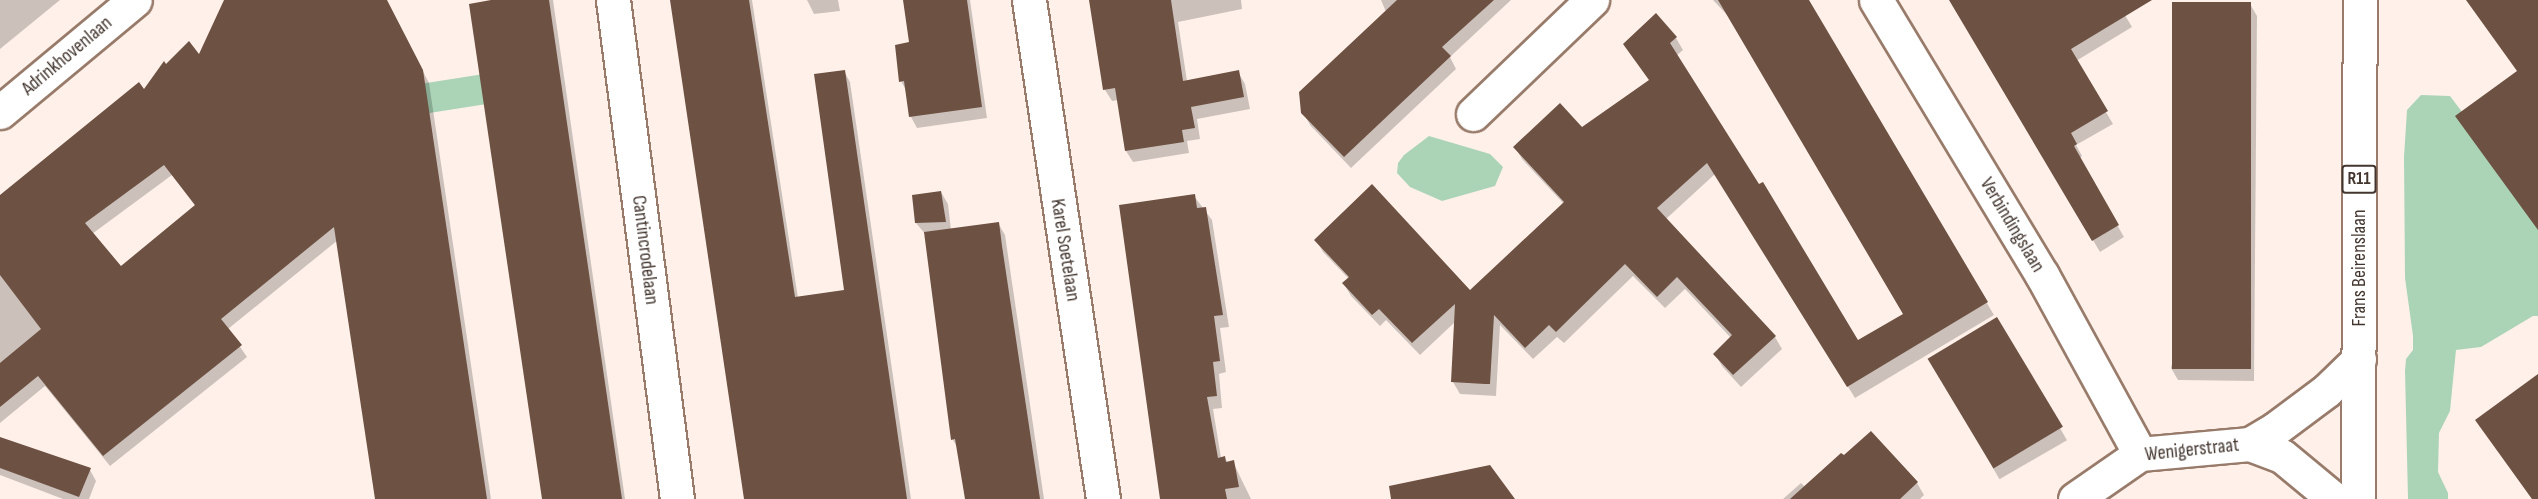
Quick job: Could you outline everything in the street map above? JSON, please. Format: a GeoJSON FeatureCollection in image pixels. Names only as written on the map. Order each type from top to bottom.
{"type":"FeatureCollection","features":[{"type":"Feature","properties":{"kind":"street","name":"Adrinkhovenlaan"},"geometry":{"type":"LineString","coordinates":[[0,112],[135,0]]}},
{"type":"Feature","properties":{"kind":"street","name":"Cantincrodelaan"},"geometry":{"type":"LineString","coordinates":[[613,0],[677,499]]}},
{"type":"Feature","properties":{"kind":"street","name":"Karel Soetelaan"},"geometry":{"type":"LineString","coordinates":[[1029,0],[1103,499]]}},
{"type":"Feature","properties":{"kind":"street"},"geometry":{"type":"LineString","coordinates":[[1473,114],[1592,0]]}},
{"type":"Feature","properties":{"kind":"street","name":"Verbindingslaan"},"geometry":{"type":"LineString","coordinates":[[1876,0],[2042,275],[2140,453]]}},
{"type":"Feature","properties":{"kind":"street","name":"Frans Beirenslaan"},"geometry":{"type":"LineString","coordinates":[[2358,499],[2360,0]]}},
{"type":"Feature","properties":{"kind":"street","name":"Wenigerstraat"},"geometry":{"type":"LineString","coordinates":[[2250,444],[2275,429],[2326,390],[2359,359]]}},
{"type":"Feature","properties":{"kind":"street","name":"Wenigerstraat"},"geometry":{"type":"LineString","coordinates":[[2075,499],[2140,453],[2250,444],[2282,456],[2334,499]]}},
{"type":"Feature","properties":{"kind":"green space"},"geometry":{"type":"Polygon","coordinates":[[[490,73],[495,103],[401,117],[396,88],[490,73]]]}},
{"type":"Feature","properties":{"kind":"green space"},"geometry":{"type":"Polygon","coordinates":[[[2421,95],[2450,96],[2538,212],[2538,316],[2533,316],[2481,347],[2456,350],[2450,411],[2439,433],[2438,472],[2448,493],[2448,499],[2408,499],[2405,371],[2406,359],[2413,350],[2413,336],[2405,278],[2404,157],[2407,110],[2421,95]]]}},
{"type":"Feature","properties":{"kind":"green space"},"geometry":{"type":"Polygon","coordinates":[[[1429,136],[1490,154],[1503,167],[1495,186],[1442,201],[1410,187],[1397,173],[1398,163],[1404,155],[1429,136]]]}},
{"type":"Feature","properties":{"kind":"building"},"geometry":{"type":"Polygon","coordinates":[[[224,0],[387,0],[423,70],[487,499],[375,499],[334,227],[221,319],[242,345],[103,456],[38,376],[0,407],[0,363],[41,329],[0,275],[0,195],[139,82],[144,89],[164,61],[166,64],[189,41],[199,54],[224,0]],[[164,165],[85,223],[121,266],[195,205],[164,165]]]}},
{"type":"Feature","properties":{"kind":"building"},"geometry":{"type":"Polygon","coordinates":[[[491,0],[549,0],[622,499],[542,499],[469,4],[491,0]]]}},
{"type":"Feature","properties":{"kind":"building"},"geometry":{"type":"Polygon","coordinates":[[[670,0],[749,0],[795,297],[844,290],[814,74],[845,70],[907,499],[744,499],[670,0]]]}},
{"type":"Feature","properties":{"kind":"building"},"geometry":{"type":"Polygon","coordinates":[[[903,0],[967,0],[982,107],[909,117],[904,81],[899,82],[895,45],[909,42],[903,0]]]}},
{"type":"Feature","properties":{"kind":"building"},"geometry":{"type":"Polygon","coordinates":[[[1089,0],[1171,0],[1183,81],[1239,70],[1244,97],[1191,107],[1195,128],[1182,130],[1184,142],[1125,151],[1115,88],[1103,90],[1089,0]]]}},
{"type":"Feature","properties":{"kind":"building"},"geometry":{"type":"Polygon","coordinates":[[[1397,0],[1494,0],[1442,47],[1451,56],[1344,157],[1301,113],[1299,92],[1397,0]]]}},
{"type":"Feature","properties":{"kind":"building"},"geometry":{"type":"Polygon","coordinates":[[[1718,0],[1809,0],[1988,302],[1847,387],[1707,163],[1657,208],[1776,336],[1733,375],[1713,354],[1732,335],[1677,277],[1657,297],[1625,264],[1556,332],[1549,325],[1525,348],[1494,315],[1490,384],[1451,382],[1455,304],[1412,343],[1379,309],[1372,315],[1342,283],[1349,277],[1314,240],[1372,184],[1470,290],[1564,202],[1513,147],[1560,103],[1582,127],[1649,80],[1623,44],[1656,13],[1677,37],[1670,43],[1759,184],[1763,182],[1858,340],[1903,314],[1718,0]]]}},
{"type":"Feature","properties":{"kind":"building"},"geometry":{"type":"Polygon","coordinates":[[[1949,0],[2152,0],[2071,49],[2108,111],[2071,133],[2077,144],[2074,146],[2119,225],[2092,241],[1949,0]]]}},
{"type":"Feature","properties":{"kind":"building"},"geometry":{"type":"Polygon","coordinates":[[[2466,0],[2538,0],[2538,230],[2455,116],[2517,71],[2466,0]]]}},
{"type":"Feature","properties":{"kind":"building"},"geometry":{"type":"Polygon","coordinates":[[[2172,2],[2251,2],[2251,369],[2172,369],[2172,2]]]}},
{"type":"Feature","properties":{"kind":"building"},"geometry":{"type":"Polygon","coordinates":[[[941,191],[946,222],[915,223],[912,195],[941,191]]]}},
{"type":"Feature","properties":{"kind":"building"},"geometry":{"type":"Polygon","coordinates":[[[1195,194],[1197,208],[1206,207],[1223,315],[1214,316],[1220,361],[1213,362],[1217,396],[1207,397],[1218,458],[1225,456],[1226,462],[1234,460],[1239,487],[1225,489],[1227,499],[1160,499],[1119,205],[1195,194]]]}},
{"type":"Feature","properties":{"kind":"building"},"geometry":{"type":"Polygon","coordinates":[[[999,222],[1040,499],[965,499],[955,439],[951,440],[924,232],[999,222]]]}},
{"type":"Feature","properties":{"kind":"building"},"geometry":{"type":"Polygon","coordinates":[[[1997,317],[2063,427],[1993,468],[1928,359],[1997,317]]]}},
{"type":"Feature","properties":{"kind":"building"},"geometry":{"type":"Polygon","coordinates":[[[2538,374],[2538,499],[2532,499],[2475,420],[2538,374]]]}},
{"type":"Feature","properties":{"kind":"building"},"geometry":{"type":"Polygon","coordinates":[[[1871,431],[1918,482],[1900,499],[1790,499],[1841,453],[1844,455],[1871,431]]]}},
{"type":"Feature","properties":{"kind":"building"},"geometry":{"type":"Polygon","coordinates":[[[0,437],[91,468],[79,497],[0,468],[0,437]]]}},
{"type":"Feature","properties":{"kind":"building"},"geometry":{"type":"Polygon","coordinates":[[[1490,465],[1515,499],[1391,499],[1389,486],[1490,465]]]}}]}
